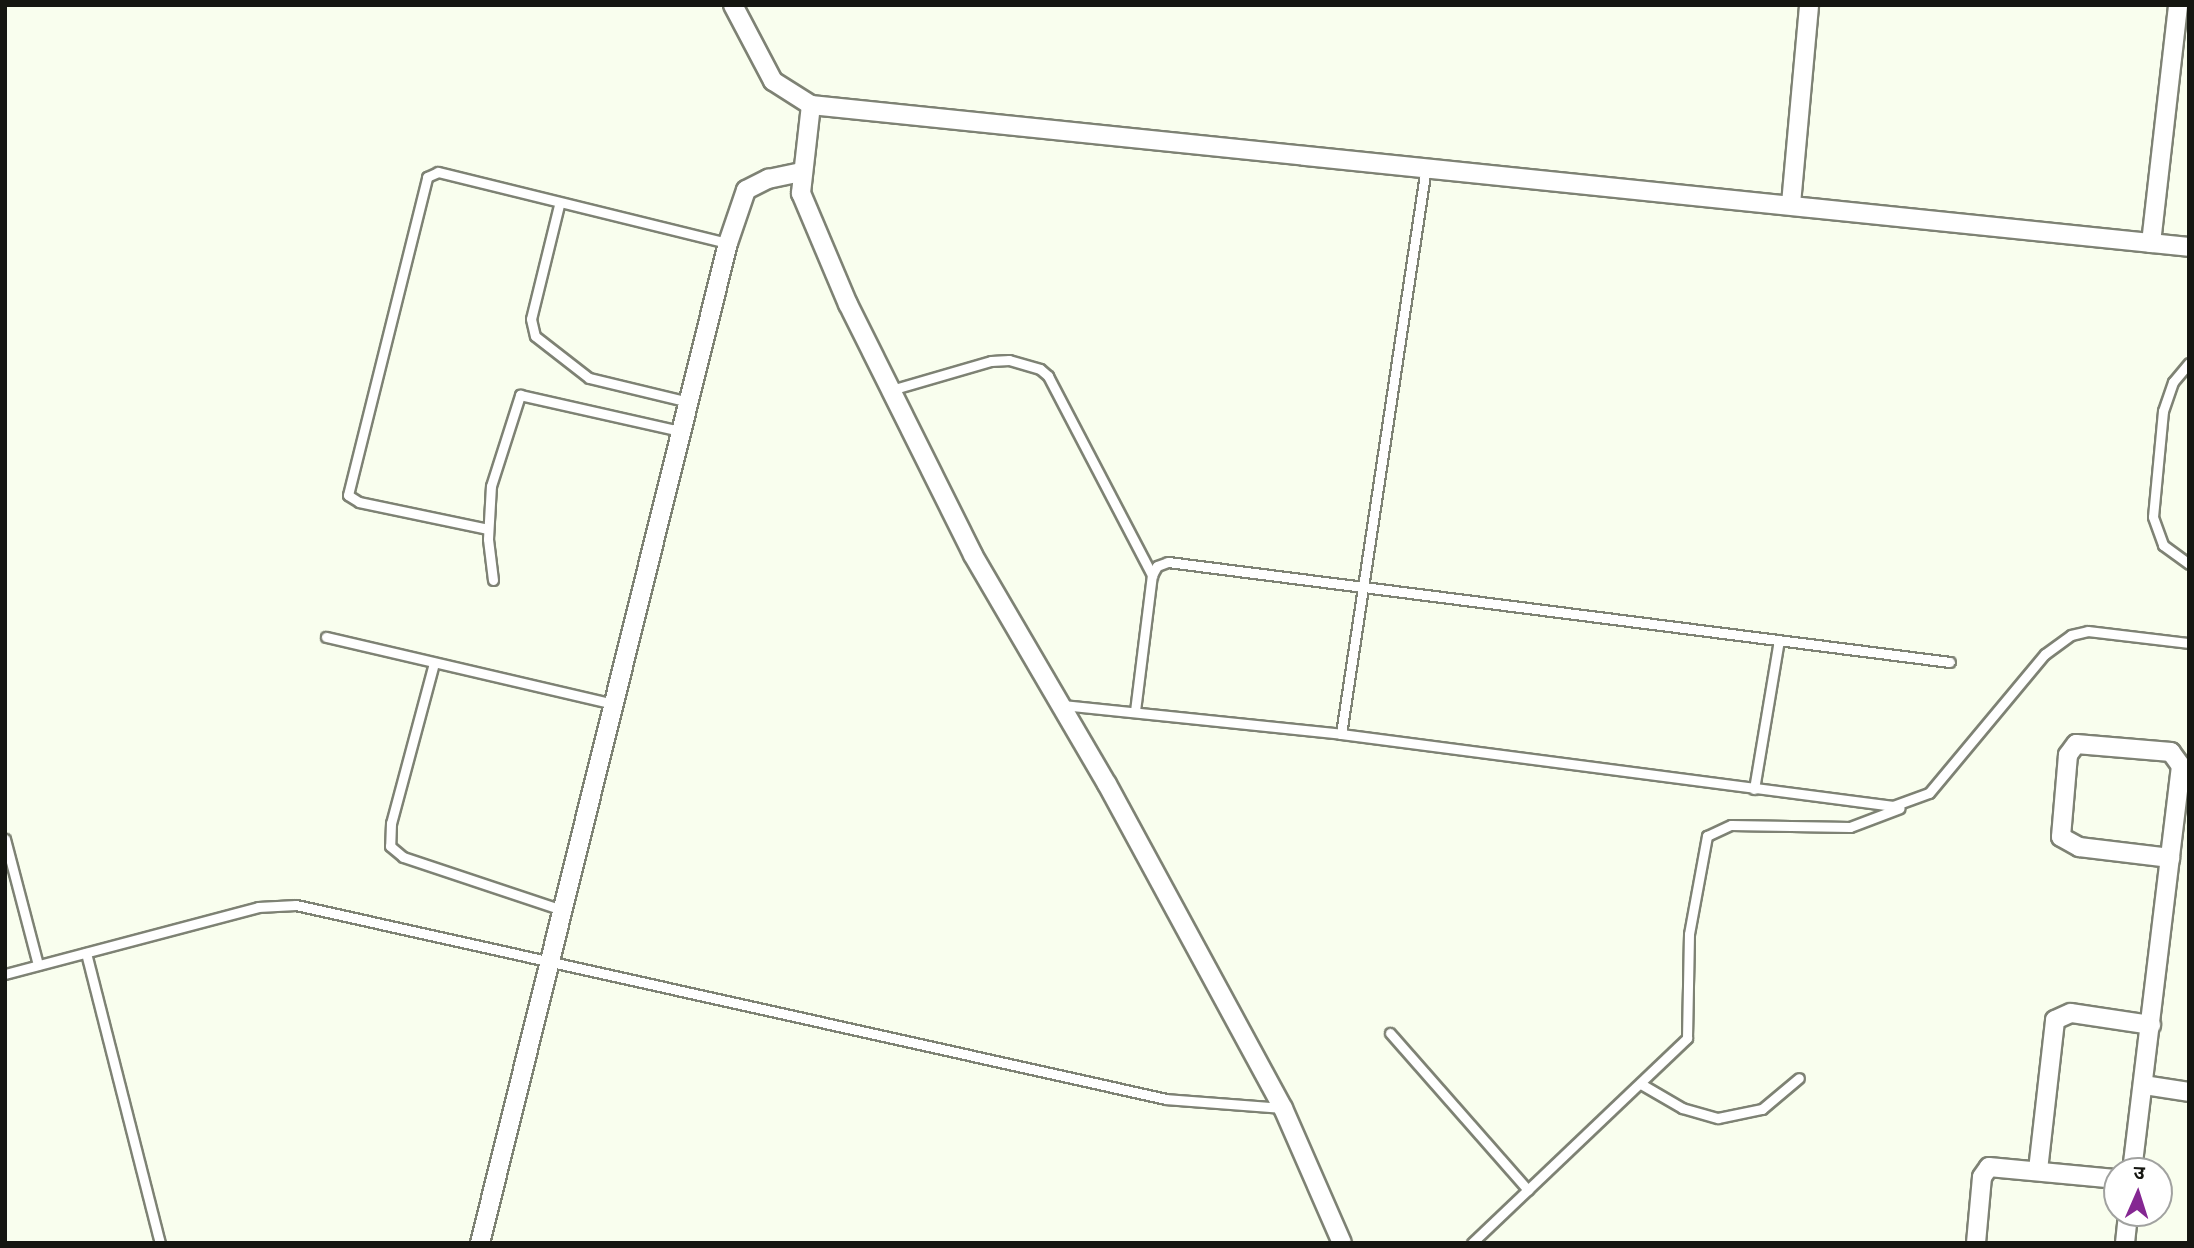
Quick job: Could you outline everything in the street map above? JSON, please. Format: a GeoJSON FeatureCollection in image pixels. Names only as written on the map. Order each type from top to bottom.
{"type":"FeatureCollection","features":[{"type":"Feature","properties":{"kind":"street"},"geometry":{"type":"LineString","coordinates":[[733,5],[773,81],[811,105],[2189,247]]}},
{"type":"Feature","properties":{"kind":"street"},"geometry":{"type":"LineString","coordinates":[[1791,204],[1809,5]]}},
{"type":"Feature","properties":{"kind":"street"},"geometry":{"type":"LineString","coordinates":[[2151,243],[2178,5]]}},
{"type":"Feature","properties":{"kind":"street"},"geometry":{"type":"LineString","coordinates":[[811,105],[801,172],[805,208],[973,555],[1061,705],[1283,1108],[1342,1243]]}},
{"type":"Feature","properties":{"kind":"street"},"geometry":{"type":"LineString","coordinates":[[480,1243],[684,432],[728,243],[746,190],[768,178],[801,172]]}},
{"type":"Feature","properties":{"kind":"street"},"geometry":{"type":"LineString","coordinates":[[2134,1157],[2151,1025],[2170,858],[2180,760],[2171,752],[2076,744],[2067,755],[2061,837],[2079,847],[2170,858]]}},
{"type":"Feature","properties":{"kind":"street"},"geometry":{"type":"LineString","coordinates":[[2038,1170],[2055,1020],[2071,1013],[2151,1025]]}},
{"type":"Feature","properties":{"kind":"street"},"geometry":{"type":"LineString","coordinates":[[2144,1085],[2189,1092]]}},
{"type":"Feature","properties":{"kind":"street"},"geometry":{"type":"LineString","coordinates":[[1976,1243],[1984,1172],[1996,1166],[2103,1177]]}},
{"type":"Feature","properties":{"kind":"lane"},"geometry":{"type":"LineString","coordinates":[[1341,734],[1426,167]]}},
{"type":"Feature","properties":{"kind":"lane"},"geometry":{"type":"LineString","coordinates":[[488,529],[354,501],[348,490],[427,177],[438,172],[559,205],[728,243]]}},
{"type":"Feature","properties":{"kind":"lane"},"geometry":{"type":"LineString","coordinates":[[559,205],[531,319],[535,336],[589,378],[691,402]]}},
{"type":"Feature","properties":{"kind":"lane"},"geometry":{"type":"LineString","coordinates":[[891,390],[991,361],[1009,360],[1040,369],[1048,376],[1152,575]]}},
{"type":"Feature","properties":{"kind":"lane"},"geometry":{"type":"LineString","coordinates":[[2189,362],[2173,382],[2163,411],[2153,517],[2163,545],[2189,564]]}},
{"type":"Feature","properties":{"kind":"lane"},"geometry":{"type":"LineString","coordinates":[[493,580],[488,529],[494,472],[520,395],[684,432]]}},
{"type":"Feature","properties":{"kind":"lane"},"geometry":{"type":"LineString","coordinates":[[1135,711],[1152,575],[1157,566],[1168,562],[1951,662]]}},
{"type":"Feature","properties":{"kind":"lane"},"geometry":{"type":"LineString","coordinates":[[1472,1243],[1681,1045],[1689,1030],[1689,934],[1707,836],[1731,825],[1850,827],[1913,802],[1948,773],[2045,654],[2071,635],[2088,631],[2189,643]]}},
{"type":"Feature","properties":{"kind":"lane"},"geometry":{"type":"LineString","coordinates":[[326,637],[614,704]]}},
{"type":"Feature","properties":{"kind":"lane"},"geometry":{"type":"LineString","coordinates":[[1754,789],[1779,640]]}},
{"type":"Feature","properties":{"kind":"lane"},"geometry":{"type":"LineString","coordinates":[[434,663],[391,823],[390,846],[404,857],[562,910]]}},
{"type":"Feature","properties":{"kind":"lane"},"geometry":{"type":"LineString","coordinates":[[1061,705],[1341,734],[1893,806],[1913,802]]}},
{"type":"Feature","properties":{"kind":"lane"},"geometry":{"type":"LineString","coordinates":[[5,839],[38,965]]}},
{"type":"Feature","properties":{"kind":"lane"},"geometry":{"type":"LineString","coordinates":[[5,974],[258,907],[296,905],[1166,1099],[1283,1108]]}},
{"type":"Feature","properties":{"kind":"lane"},"geometry":{"type":"LineString","coordinates":[[86,953],[160,1243]]}},
{"type":"Feature","properties":{"kind":"lane"},"geometry":{"type":"LineString","coordinates":[[1390,1033],[1528,1190]]}},
{"type":"Feature","properties":{"kind":"lane"},"geometry":{"type":"LineString","coordinates":[[1641,1084],[1682,1108],[1718,1118],[1762,1109],[1798,1078]]}}]}
